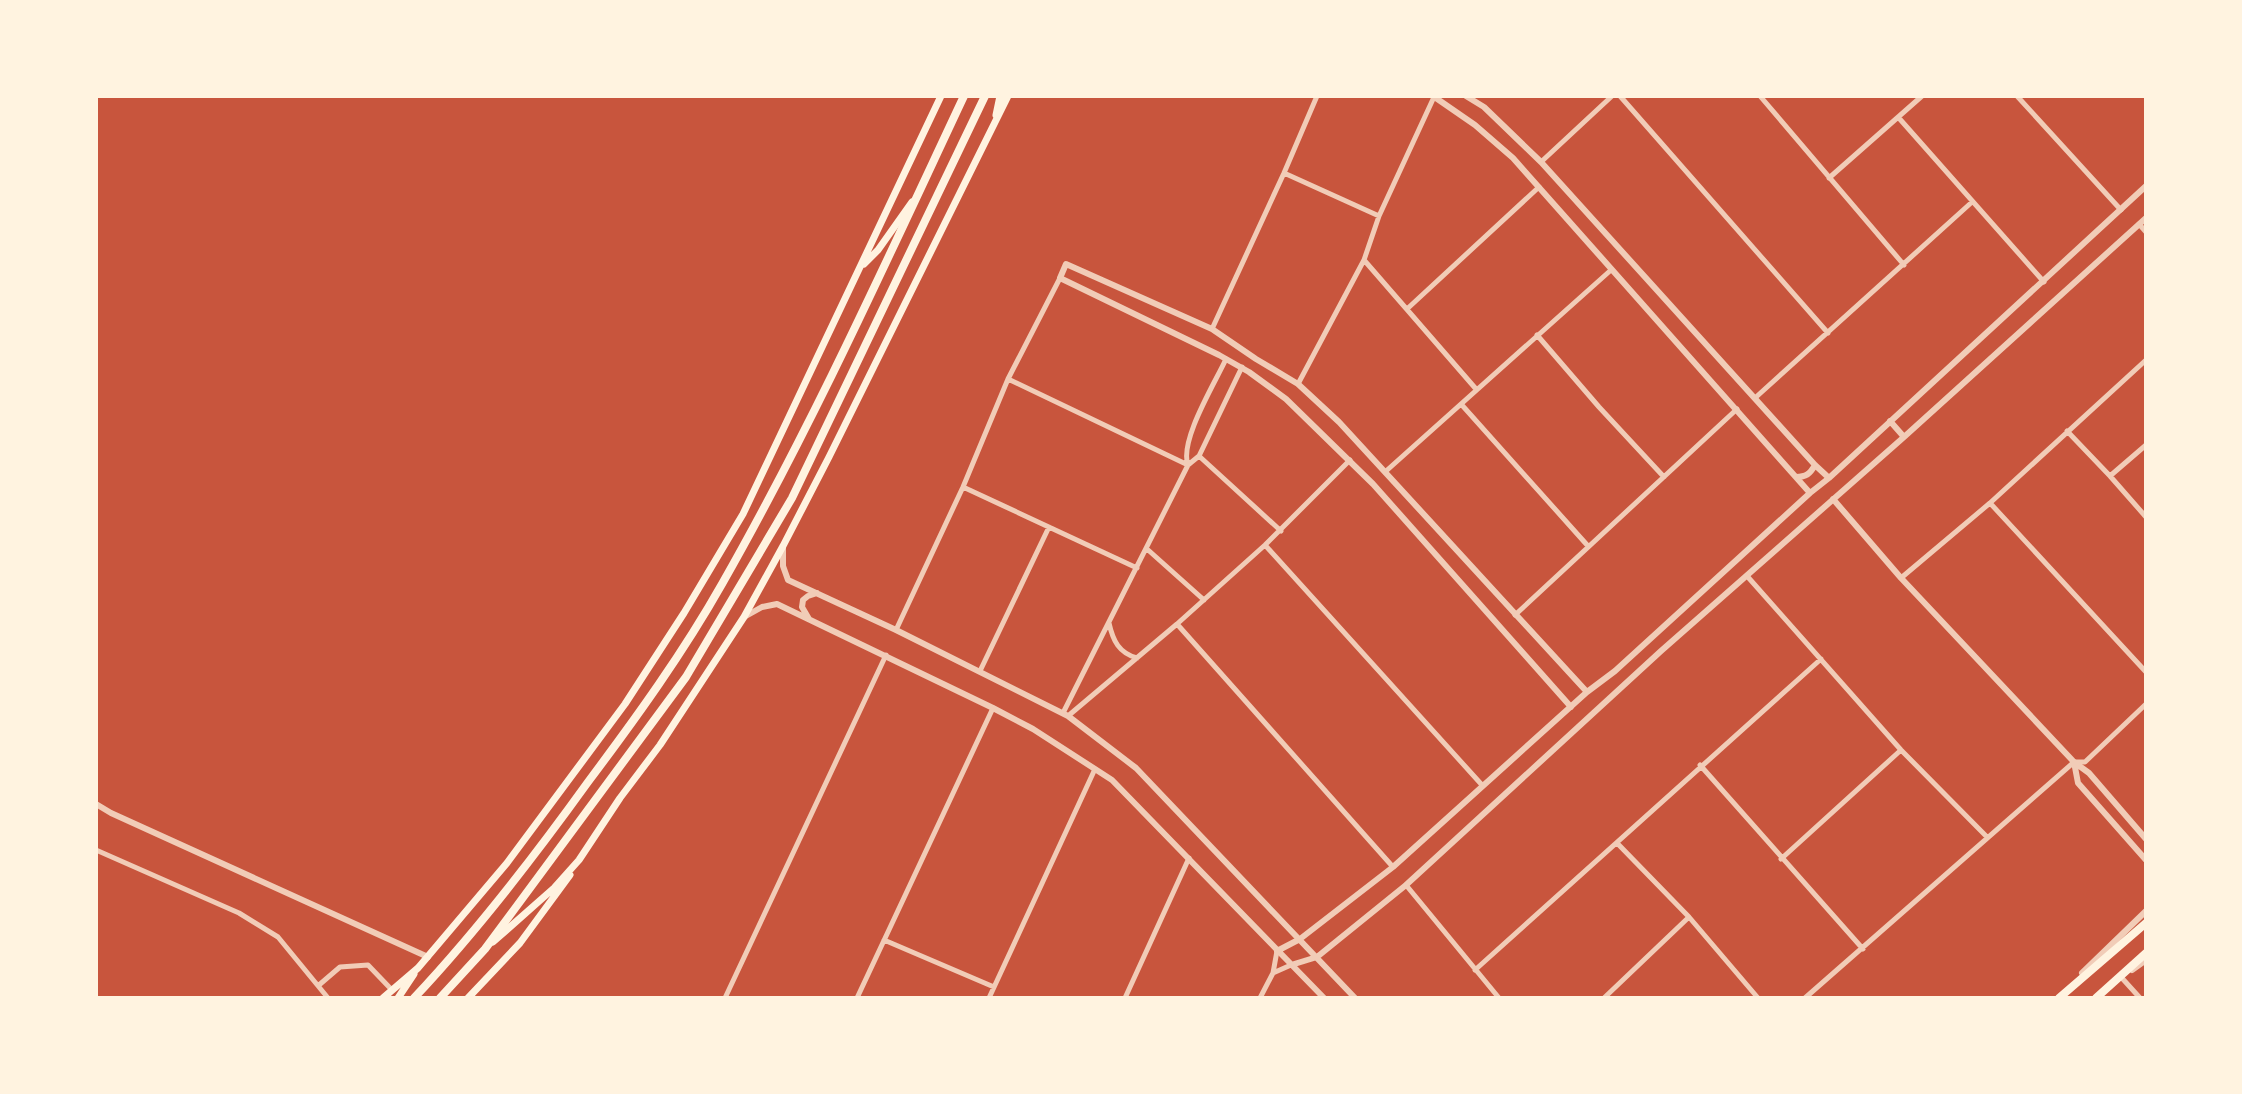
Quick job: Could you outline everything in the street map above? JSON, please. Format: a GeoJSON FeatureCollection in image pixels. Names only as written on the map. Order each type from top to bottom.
{"type":"FeatureCollection","features":[{"type":"Feature","properties":{"kind":"main road"},"geometry":{"type":"LineString","coordinates":[[398,998],[418,968],[507,863],[625,704],[743,514],[941,96]]}},
{"type":"Feature","properties":{"kind":"main road"},"geometry":{"type":"LineString","coordinates":[[414,998],[441,969],[553,831],[642,710],[721,587],[807,428],[964,96]]}},
{"type":"Feature","properties":{"kind":"main road"},"geometry":{"type":"LineString","coordinates":[[485,949],[686,677],[754,565],[792,498],[985,96]]}},
{"type":"Feature","properties":{"kind":"main road"},"geometry":{"type":"LineString","coordinates":[[993,126],[1000,96]]}},
{"type":"Feature","properties":{"kind":"main road"},"geometry":{"type":"LineString","coordinates":[[468,998],[520,943],[565,885],[620,798],[660,745],[744,617],[783,547],[1008,96]]}},
{"type":"Feature","properties":{"kind":"main road"},"geometry":{"type":"LineString","coordinates":[[860,269],[878,250],[919,192]]}},
{"type":"Feature","properties":{"kind":"main road"},"geometry":{"type":"LineString","coordinates":[[440,998],[485,949],[554,888],[579,860]]}},
{"type":"Feature","properties":{"kind":"main road"},"geometry":{"type":"LineString","coordinates":[[2059,998],[2146,923]]}},
{"type":"Feature","properties":{"kind":"main road"},"geometry":{"type":"LineString","coordinates":[[2096,998],[2146,953]]}},
{"type":"Feature","properties":{"kind":"main road"},"geometry":{"type":"LineString","coordinates":[[383,998],[418,968]]}},
{"type":"Feature","properties":{"kind":"street"},"geometry":{"type":"LineString","coordinates":[[1212,329],[1317,96]]}},
{"type":"Feature","properties":{"kind":"street"},"geometry":{"type":"LineString","coordinates":[[1466,96],[1484,107],[1541,162],[1829,478]]}},
{"type":"Feature","properties":{"kind":"street"},"geometry":{"type":"LineString","coordinates":[[1541,162],[1612,96]]}},
{"type":"Feature","properties":{"kind":"street"},"geometry":{"type":"LineString","coordinates":[[1620,96],[1828,332]]}},
{"type":"Feature","properties":{"kind":"street"},"geometry":{"type":"LineString","coordinates":[[1769,96],[1762,99],[1904,265]]}},
{"type":"Feature","properties":{"kind":"street"},"geometry":{"type":"LineString","coordinates":[[1829,178],[1922,96]]}},
{"type":"Feature","properties":{"kind":"street"},"geometry":{"type":"LineString","coordinates":[[2017,96],[2121,210]]}},
{"type":"Feature","properties":{"kind":"street"},"geometry":{"type":"LineString","coordinates":[[1298,384],[1364,260],[1379,216],[1434,97],[1475,125],[1503,149],[1810,493]]}},
{"type":"Feature","properties":{"kind":"street"},"geometry":{"type":"LineString","coordinates":[[1898,117],[2044,282]]}},
{"type":"Feature","properties":{"kind":"street"},"geometry":{"type":"LineString","coordinates":[[1284,173],[1379,216]]}},
{"type":"Feature","properties":{"kind":"street"},"geometry":{"type":"LineString","coordinates":[[1277,950],[1300,939],[1392,867],[1587,692],[1615,671],[2146,186]]}},
{"type":"Feature","properties":{"kind":"street"},"geometry":{"type":"LineString","coordinates":[[1407,309],[1539,187]]}},
{"type":"Feature","properties":{"kind":"street"},"geometry":{"type":"LineString","coordinates":[[1755,398],[1972,202]]}},
{"type":"Feature","properties":{"kind":"street"},"geometry":{"type":"LineString","coordinates":[[1273,973],[1317,957],[1406,885],[1661,651],[1904,437],[2146,218]]}},
{"type":"Feature","properties":{"kind":"street"},"geometry":{"type":"LineString","coordinates":[[2139,224],[2146,232]]}},
{"type":"Feature","properties":{"kind":"street"},"geometry":{"type":"LineString","coordinates":[[1364,260],[1476,389]]}},
{"type":"Feature","properties":{"kind":"street"},"geometry":{"type":"LineString","coordinates":[[896,629],[963,487],[1008,379],[1066,264],[1212,329],[1298,384],[1339,422],[1587,692]]}},
{"type":"Feature","properties":{"kind":"street"},"geometry":{"type":"LineString","coordinates":[[1385,472],[1611,270]]}},
{"type":"Feature","properties":{"kind":"street"},"geometry":{"type":"LineString","coordinates":[[1060,278],[1242,367],[1286,399],[1350,460],[1571,707]]}},
{"type":"Feature","properties":{"kind":"street"},"geometry":{"type":"LineString","coordinates":[[1537,335],[1664,477]]}},
{"type":"Feature","properties":{"kind":"street"},"geometry":{"type":"LineString","coordinates":[[1234,363],[1245,351]]}},
{"type":"Feature","properties":{"kind":"street"},"geometry":{"type":"LineString","coordinates":[[1188,465],[1185,458],[1187,441],[1226,359]]}},
{"type":"Feature","properties":{"kind":"street"},"geometry":{"type":"LineString","coordinates":[[1901,578],[1990,503],[2146,360]]}},
{"type":"Feature","properties":{"kind":"street"},"geometry":{"type":"LineString","coordinates":[[1065,715],[1188,465],[1199,456],[1242,367]]}},
{"type":"Feature","properties":{"kind":"street"},"geometry":{"type":"LineString","coordinates":[[1008,379],[1188,465]]}},
{"type":"Feature","properties":{"kind":"street"},"geometry":{"type":"LineString","coordinates":[[1461,404],[1588,546]]}},
{"type":"Feature","properties":{"kind":"street"},"geometry":{"type":"LineString","coordinates":[[1516,615],[1737,409]]}},
{"type":"Feature","properties":{"kind":"street"},"geometry":{"type":"LineString","coordinates":[[1890,421],[1904,437]]}},
{"type":"Feature","properties":{"kind":"street"},"geometry":{"type":"LineString","coordinates":[[2067,431],[2146,517]]}},
{"type":"Feature","properties":{"kind":"street"},"geometry":{"type":"LineString","coordinates":[[2110,476],[2146,445]]}},
{"type":"Feature","properties":{"kind":"street"},"geometry":{"type":"LineString","coordinates":[[1199,456],[1280,531]]}},
{"type":"Feature","properties":{"kind":"street"},"geometry":{"type":"LineString","coordinates":[[1065,715],[1205,600],[1280,531],[1350,460]]}},
{"type":"Feature","properties":{"kind":"street"},"geometry":{"type":"LineString","coordinates":[[1796,477],[1811,473],[1815,465]]}},
{"type":"Feature","properties":{"kind":"street"},"geometry":{"type":"LineString","coordinates":[[963,487],[1137,568]]}},
{"type":"Feature","properties":{"kind":"street"},"geometry":{"type":"LineString","coordinates":[[1833,499],[1901,578],[2074,762],[2089,773],[2146,839]]}},
{"type":"Feature","properties":{"kind":"street"},"geometry":{"type":"LineString","coordinates":[[1990,503],[2146,672]]}},
{"type":"Feature","properties":{"kind":"street"},"geometry":{"type":"LineString","coordinates":[[980,671],[1049,527]]}},
{"type":"Feature","properties":{"kind":"street"},"geometry":{"type":"LineString","coordinates":[[1265,545],[1482,785]]}},
{"type":"Feature","properties":{"kind":"street"},"geometry":{"type":"LineString","coordinates":[[783,547],[783,566],[788,580],[896,629],[1065,715],[1136,768],[1355,998]]}},
{"type":"Feature","properties":{"kind":"street"},"geometry":{"type":"LineString","coordinates":[[1147,549],[1205,600]]}},
{"type":"Feature","properties":{"kind":"street"},"geometry":{"type":"LineString","coordinates":[[1747,576],[1901,750],[1987,837]]}},
{"type":"Feature","properties":{"kind":"street"},"geometry":{"type":"LineString","coordinates":[[810,620],[802,607],[803,600],[817,593]]}},
{"type":"Feature","properties":{"kind":"street"},"geometry":{"type":"LineString","coordinates":[[744,617],[762,607],[777,604],[1033,729],[1112,780],[1324,998]]}},
{"type":"Feature","properties":{"kind":"street"},"geometry":{"type":"LineString","coordinates":[[1109,623],[1112,639],[1126,655],[1137,658]]}},
{"type":"Feature","properties":{"kind":"street"},"geometry":{"type":"LineString","coordinates":[[1177,624],[1392,867]]}},
{"type":"Feature","properties":{"kind":"street"},"geometry":{"type":"LineString","coordinates":[[1650,638],[1661,651]]}},
{"type":"Feature","properties":{"kind":"street"},"geometry":{"type":"LineString","coordinates":[[725,998],[886,655]]}},
{"type":"Feature","properties":{"kind":"street"},"geometry":{"type":"LineString","coordinates":[[1475,970],[1821,659]]}},
{"type":"Feature","properties":{"kind":"street"},"geometry":{"type":"LineString","coordinates":[[1805,998],[2074,762],[2085,762],[2146,704]]}},
{"type":"Feature","properties":{"kind":"street"},"geometry":{"type":"LineString","coordinates":[[857,998],[993,708]]}},
{"type":"Feature","properties":{"kind":"street"},"geometry":{"type":"LineString","coordinates":[[1781,859],[1901,750]]}},
{"type":"Feature","properties":{"kind":"street"},"geometry":{"type":"LineString","coordinates":[[2074,762],[2078,783],[2146,860]]}},
{"type":"Feature","properties":{"kind":"street"},"geometry":{"type":"LineString","coordinates":[[1700,765],[1863,949]]}},
{"type":"Feature","properties":{"kind":"street"},"geometry":{"type":"LineString","coordinates":[[989,998],[1095,769]]}},
{"type":"Feature","properties":{"kind":"street"},"geometry":{"type":"LineString","coordinates":[[96,804],[428,957]]}},
{"type":"Feature","properties":{"kind":"street"},"geometry":{"type":"LineString","coordinates":[[1617,843],[1689,917],[1758,998]]}},
{"type":"Feature","properties":{"kind":"street"},"geometry":{"type":"LineString","coordinates":[[96,850],[239,913],[278,937],[328,998]]}},
{"type":"Feature","properties":{"kind":"street"},"geometry":{"type":"LineString","coordinates":[[1125,998],[1189,858]]}},
{"type":"Feature","properties":{"kind":"street"},"geometry":{"type":"LineString","coordinates":[[1406,885],[1499,998]]}},
{"type":"Feature","properties":{"kind":"street"},"geometry":{"type":"LineString","coordinates":[[2059,998],[2146,911]]}},
{"type":"Feature","properties":{"kind":"street"},"geometry":{"type":"LineString","coordinates":[[1604,998],[1689,917]]}},
{"type":"Feature","properties":{"kind":"street"},"geometry":{"type":"LineString","coordinates":[[884,940],[994,987]]}},
{"type":"Feature","properties":{"kind":"street"},"geometry":{"type":"LineString","coordinates":[[1260,998],[1273,973],[1277,950]]}},
{"type":"Feature","properties":{"kind":"street"},"geometry":{"type":"LineString","coordinates":[[2140,998],[2121,976],[2146,960]]}},
{"type":"Feature","properties":{"kind":"street"},"geometry":{"type":"LineString","coordinates":[[319,985],[340,967],[368,965],[391,989]]}}]}
